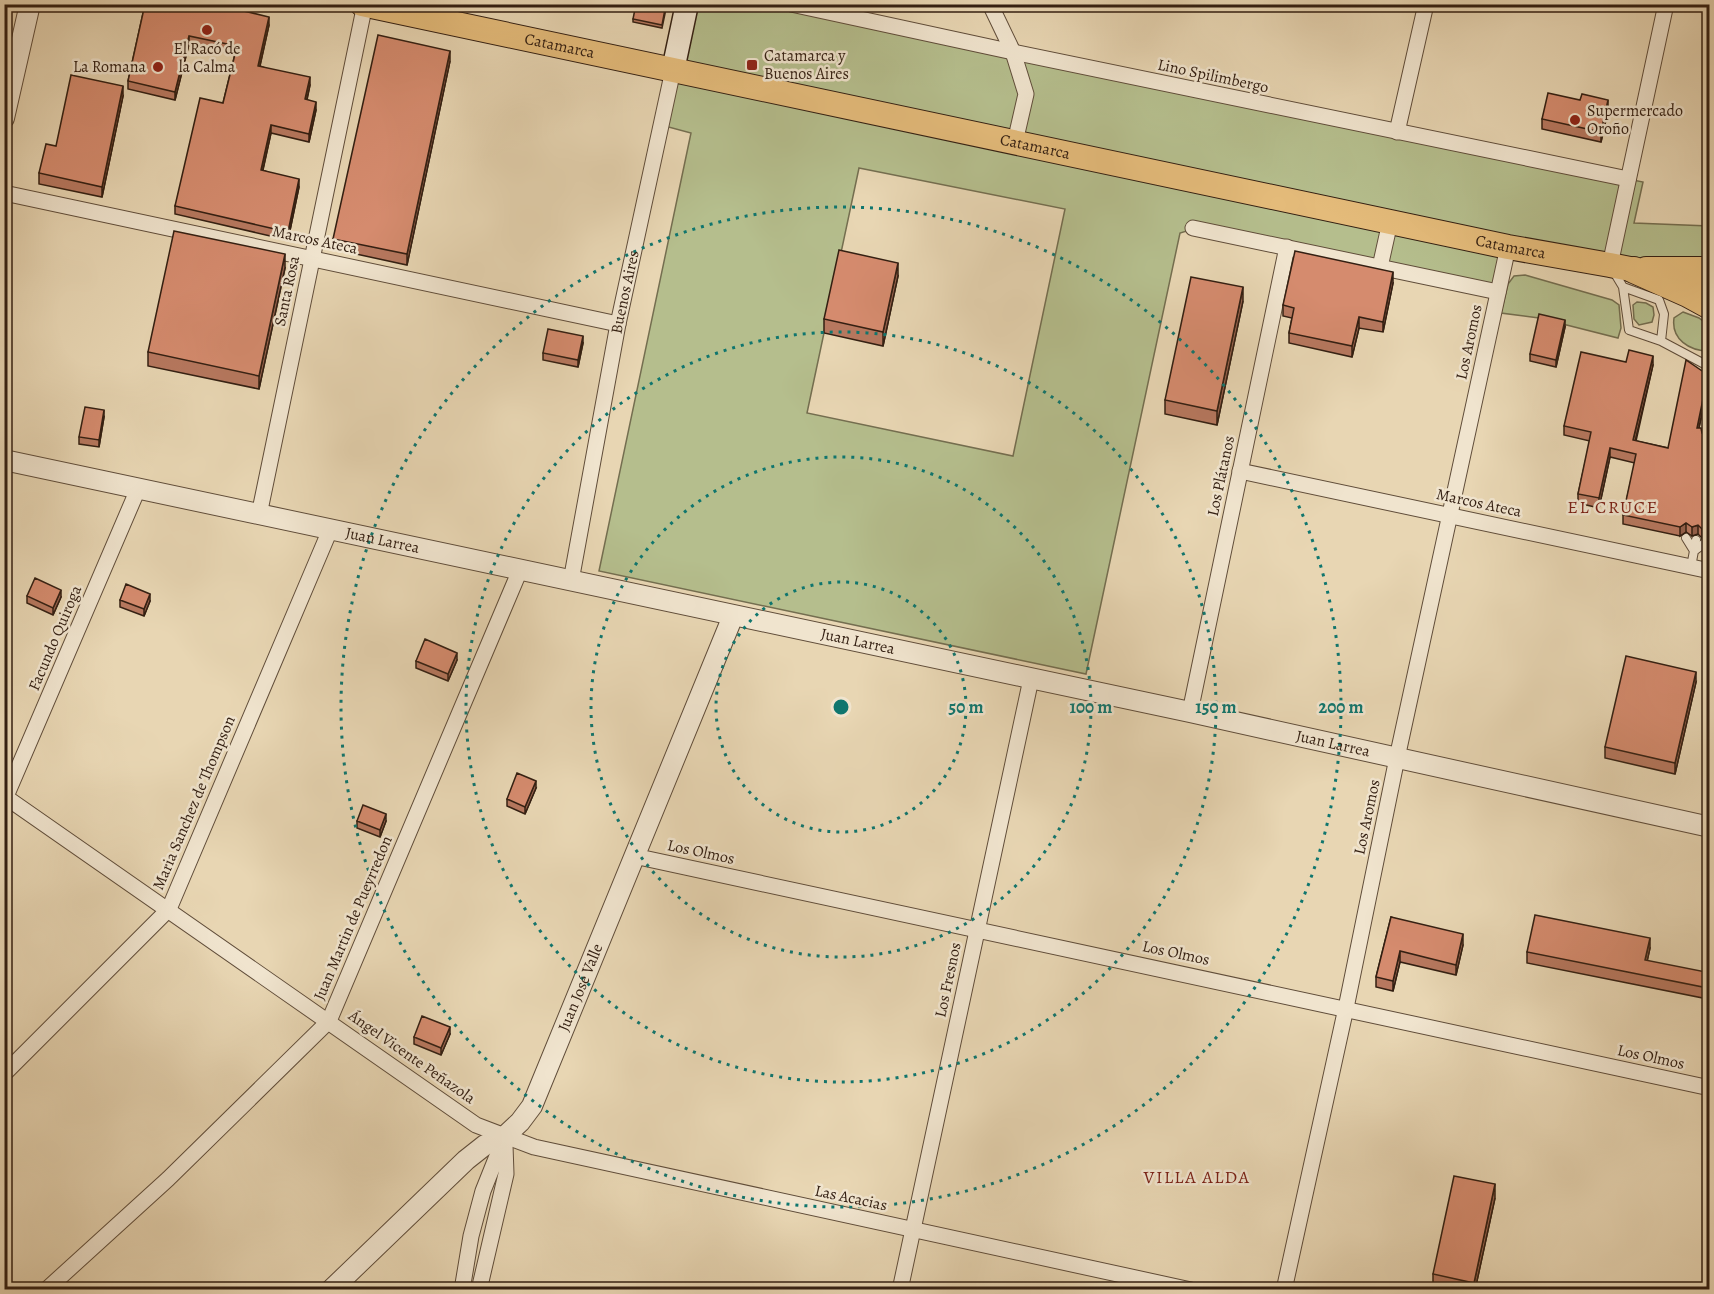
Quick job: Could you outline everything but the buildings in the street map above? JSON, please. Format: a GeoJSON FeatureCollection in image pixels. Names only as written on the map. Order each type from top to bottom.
{"type":"FeatureCollection","features":[{"type":"Feature","properties":{"kind":"highway"},"geometry":{"type":"LineString","coordinates":[[1622,274],[1710,270]]}},
{"type":"Feature","properties":{"kind":"highway"},"geometry":{"type":"LineString","coordinates":[[1622,274],[1688,294],[1710,306]]}},
{"type":"Feature","properties":{"kind":"main road","name":"Buenos Aires"},"geometry":{"type":"LineString","coordinates":[[673,70],[687,4]]}},
{"type":"Feature","properties":{"kind":"main road","name":"Catamarca"},"geometry":{"type":"LineString","coordinates":[[364,5],[1508,247],[1622,274],[1710,285]]}},
{"type":"Feature","properties":{"kind":"street"},"geometry":{"type":"LineString","coordinates":[[4,118],[30,4]]}},
{"type":"Feature","properties":{"kind":"street","name":"Lino Spilimbergo"},"geometry":{"type":"LineString","coordinates":[[791,4],[1628,179]]}},
{"type":"Feature","properties":{"kind":"street"},"geometry":{"type":"LineString","coordinates":[[990,4],[1013,52],[1026,94],[1015,142]]}},
{"type":"Feature","properties":{"kind":"street"},"geometry":{"type":"LineString","coordinates":[[1397,132],[1426,4]]}},
{"type":"Feature","properties":{"kind":"street"},"geometry":{"type":"LineString","coordinates":[[1622,274],[1628,179],[1666,4]]}},
{"type":"Feature","properties":{"kind":"street","name":"Santa Rosa"},"geometry":{"type":"LineString","coordinates":[[259,514],[364,5]]}},
{"type":"Feature","properties":{"kind":"street","name":"Buenos Aires"},"geometry":{"type":"LineString","coordinates":[[571,581],[618,324],[673,70]]}},
{"type":"Feature","properties":{"kind":"street","name":"Marcos Ateca"},"geometry":{"type":"LineString","coordinates":[[4,193],[618,324]]}},
{"type":"Feature","properties":{"kind":"street"},"geometry":{"type":"LineString","coordinates":[[1380,267],[1390,222]]}},
{"type":"Feature","properties":{"kind":"street"},"geometry":{"type":"LineString","coordinates":[[1193,228],[1498,292]]}},
{"type":"Feature","properties":{"kind":"street","name":"Los Plátanos"},"geometry":{"type":"LineString","coordinates":[[1190,712],[1287,247]]}},
{"type":"Feature","properties":{"kind":"street","name":"Los Aromos"},"geometry":{"type":"LineString","coordinates":[[1284,1290],[1508,247]]}},
{"type":"Feature","properties":{"kind":"street","name":"Juan Larrea"},"geometry":{"type":"LineString","coordinates":[[4,460],[1190,712],[1710,827]]}},
{"type":"Feature","properties":{"kind":"street","name":"Marcos Ateca"},"geometry":{"type":"LineString","coordinates":[[1240,471],[1710,571]]}},
{"type":"Feature","properties":{"kind":"street","name":"Facundo Quiroga"},"geometry":{"type":"LineString","coordinates":[[5,798],[138,489]]}},
{"type":"Feature","properties":{"kind":"street","name":"Maria Sanchez de Thompson"},"geometry":{"type":"LineString","coordinates":[[4,1074],[169,909],[330,530]]}},
{"type":"Feature","properties":{"kind":"street","name":"Juan Martin de Pueyrredon"},"geometry":{"type":"LineString","coordinates":[[46,1290],[168,1179],[329,1021],[520,570]]}},
{"type":"Feature","properties":{"kind":"street","name":"Juan José Valle"},"geometry":{"type":"LineString","coordinates":[[331,1290],[466,1160],[485,1146],[505,1136],[532,1106],[733,616]]}},
{"type":"Feature","properties":{"kind":"street","name":"Los Fresnos"},"geometry":{"type":"LineString","coordinates":[[900,1290],[1031,679]]}},
{"type":"Feature","properties":{"kind":"street","name":"Ángel Vicente Peñazola"},"geometry":{"type":"LineString","coordinates":[[5,798],[169,909],[476,1125],[505,1136]]}},
{"type":"Feature","properties":{"kind":"street","name":"Los Olmos"},"geometry":{"type":"LineString","coordinates":[[634,856],[1710,1088]]}},
{"type":"Feature","properties":{"kind":"street"},"geometry":{"type":"LineString","coordinates":[[462,1290],[471,1236],[483,1191],[505,1136]]}},
{"type":"Feature","properties":{"kind":"street"},"geometry":{"type":"LineString","coordinates":[[479,1290],[506,1174],[505,1136]]}},
{"type":"Feature","properties":{"kind":"street","name":"Las Acacias"},"geometry":{"type":"LineString","coordinates":[[505,1136],[534,1147],[1191,1290]]}},
{"type":"Feature","properties":{"kind":"lane"},"geometry":{"type":"LineString","coordinates":[[1622,274],[1659,300],[1664,314],[1660,341]]}},
{"type":"Feature","properties":{"kind":"lane"},"geometry":{"type":"LineString","coordinates":[[1622,274],[1629,330],[1660,341],[1710,367]]}},
{"type":"Feature","properties":{"kind":"lane"},"geometry":{"type":"LineString","coordinates":[[1686,538],[1694,551]]}},
{"type":"Feature","properties":{"kind":"lane"},"geometry":{"type":"LineString","coordinates":[[1691,567],[1696,540]]}},
{"type":"Feature","properties":{"kind":"lane"},"geometry":{"type":"LineString","coordinates":[[1694,551],[1706,542]]}},
{"type":"Feature","properties":{"kind":"green space"},"geometry":{"type":"Polygon","coordinates":[[[687,5],[791,5],[1643,182],[1634,223],[1709,226],[1709,270],[1508,247],[1498,292],[1193,229],[1180,233],[1086,674],[599,571],[691,133],[661,125],[687,5]],[[859,168],[807,413],[1013,456],[1065,209],[859,168]]]}},
{"type":"Feature","properties":{"kind":"green space"},"geometry":{"type":"Polygon","coordinates":[[[1525,275],[1612,300],[1619,305],[1621,328],[1618,338],[1539,318],[1501,313],[1508,284],[1514,276],[1525,275]]]}},
{"type":"Feature","properties":{"kind":"green space"},"geometry":{"type":"Polygon","coordinates":[[[1637,302],[1653,307],[1652,322],[1639,325],[1634,319],[1633,305],[1637,302]]]}},
{"type":"Feature","properties":{"kind":"green space"},"geometry":{"type":"Polygon","coordinates":[[[1683,312],[1699,318],[1708,325],[1709,351],[1695,349],[1678,338],[1674,318],[1683,312]]]}},
{"type":"Feature","properties":{"kind":"place","name":"El Racó de la Calma"},"geometry":{"type":"Point","coordinates":[207,30]}},
{"type":"Feature","properties":{"kind":"place","name":"Catamarca y Buenos Aires"},"geometry":{"type":"Point","coordinates":[752,65]}},
{"type":"Feature","properties":{"kind":"place","name":"La Romana"},"geometry":{"type":"Point","coordinates":[158,67]}},
{"type":"Feature","properties":{"kind":"place","name":"Supermercado Oroño"},"geometry":{"type":"Point","coordinates":[1575,120]}},
{"type":"Feature","properties":{"kind":"district","name":"EL CRUCE"},"geometry":{"type":"Point","coordinates":[1613,507]}},
{"type":"Feature","properties":{"kind":"district","name":"VILLA ALDA"},"geometry":{"type":"Point","coordinates":[1197,1177]}}]}
